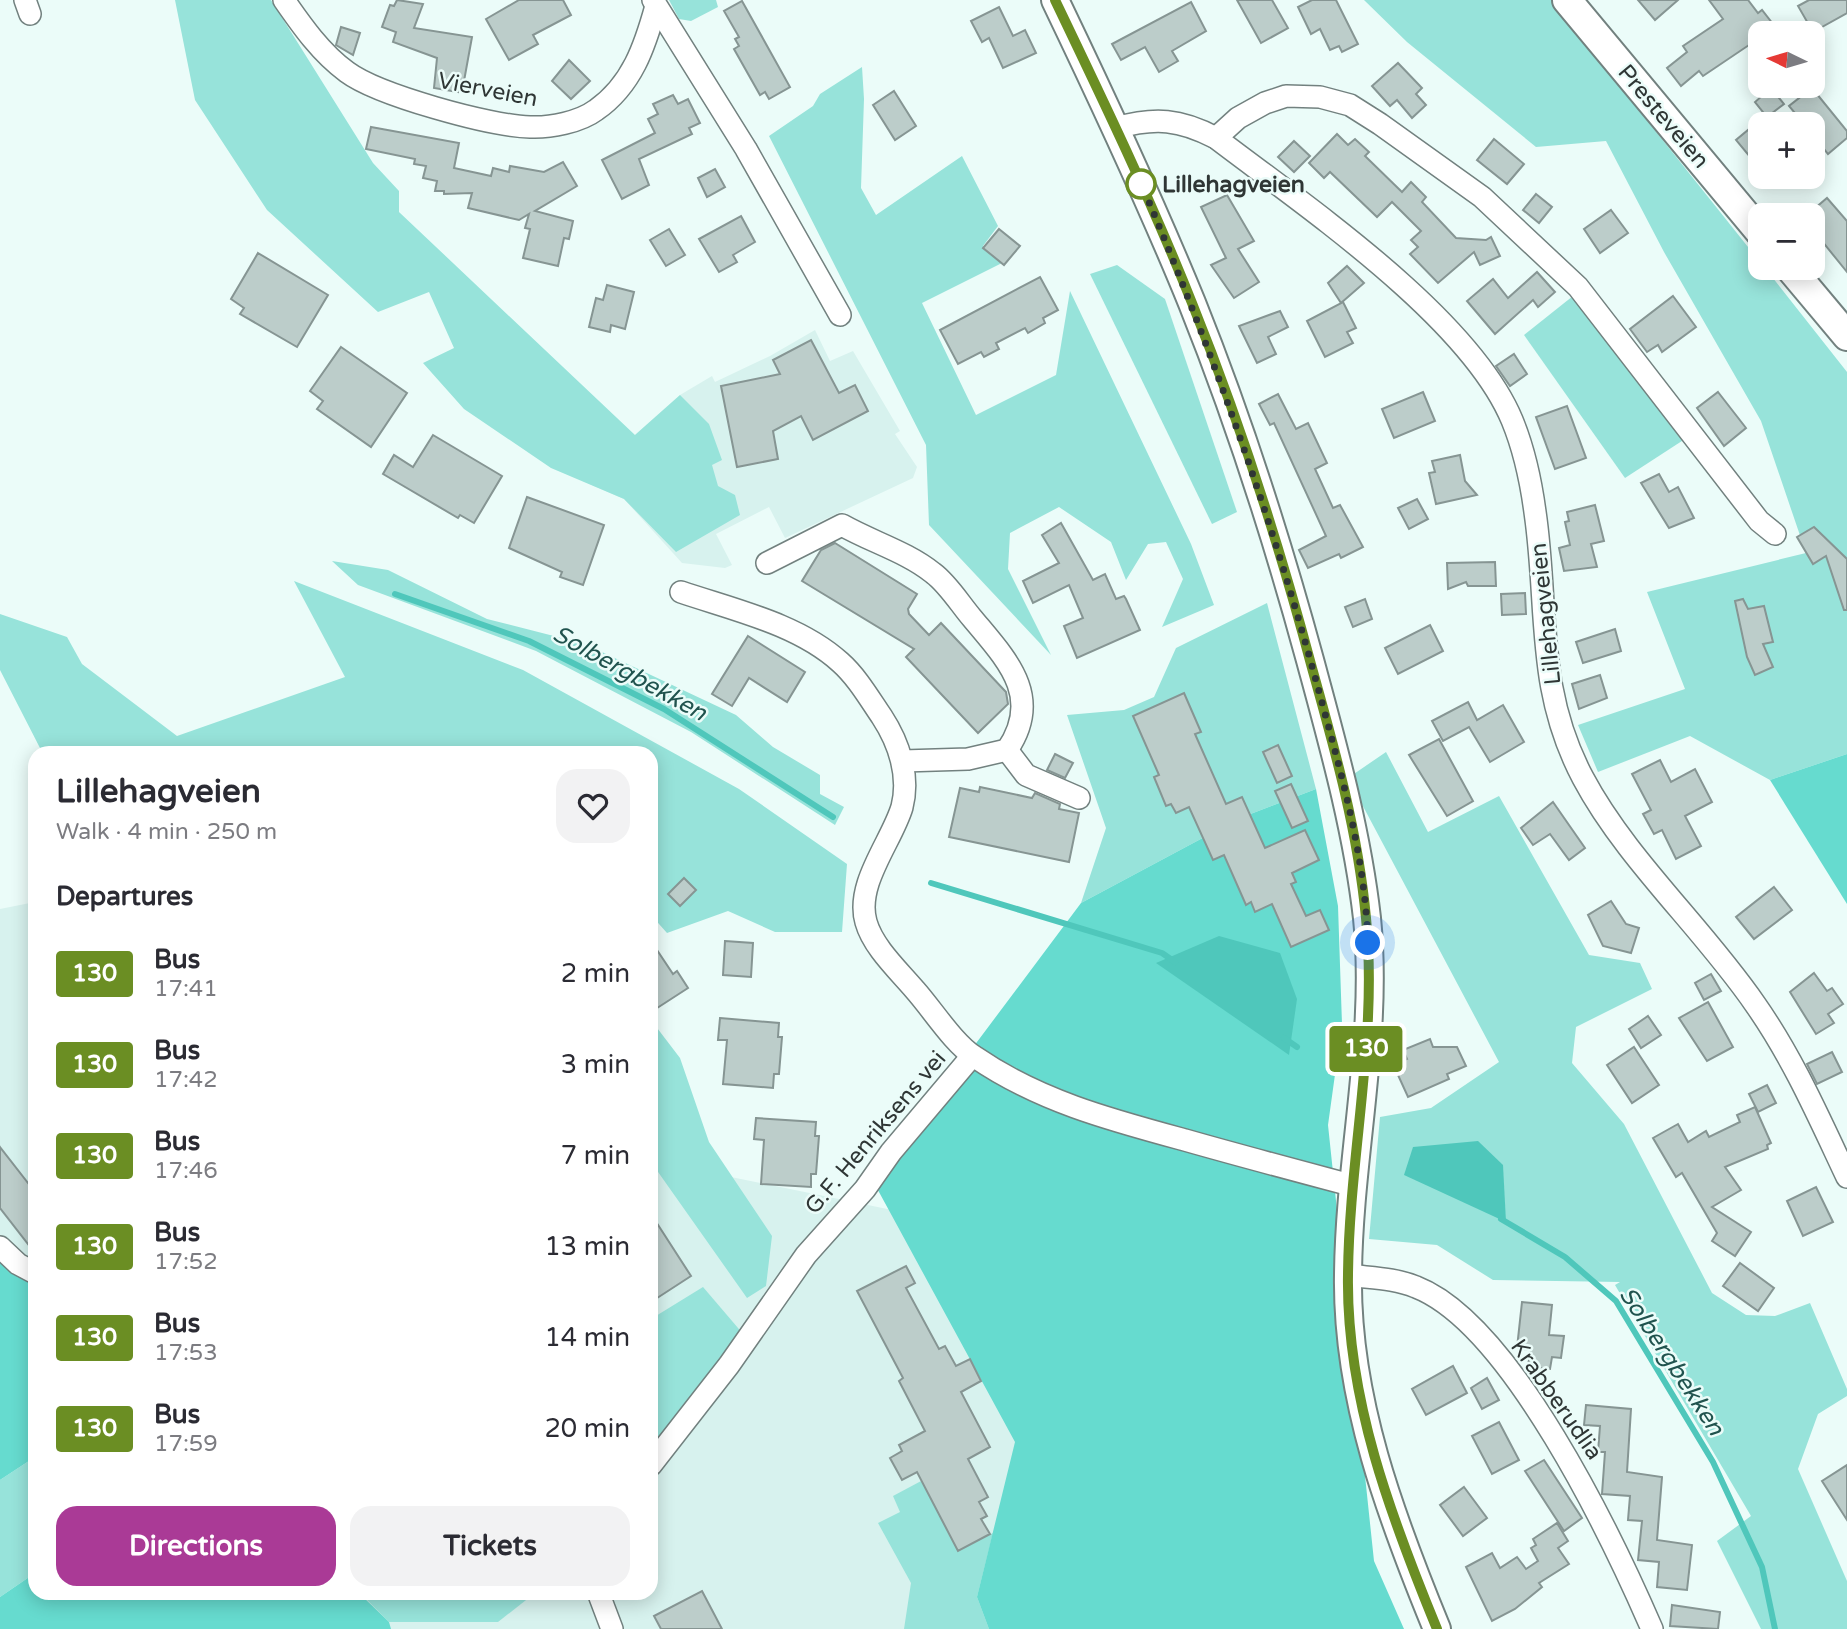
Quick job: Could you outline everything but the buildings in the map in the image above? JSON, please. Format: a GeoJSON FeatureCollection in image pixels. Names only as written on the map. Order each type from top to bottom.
{"type":"FeatureCollection","features":[{"type":"Feature","properties":{"kind":"main road","name":"Presteveien"},"geometry":{"type":"LineString","coordinates":[[1567,0],[1748,218]]}},
{"type":"Feature","properties":{"kind":"main road"},"geometry":{"type":"LineString","coordinates":[[1800,280],[1847,336]]}},
{"type":"Feature","properties":{"kind":"street","name":"Vierveien"},"geometry":{"type":"LineString","coordinates":[[284,0],[331,59],[369,84],[428,105],[531,128],[563,124],[595,112],[619,90],[637,62],[654,3]]}},
{"type":"Feature","properties":{"kind":"street"},"geometry":{"type":"LineString","coordinates":[[1055,0],[1116,128],[1192,304],[1252,466],[1289,582],[1352,817],[1367,922],[1368,964],[1368,1015],[1348,1275],[1355,1372],[1366,1426],[1387,1495],[1437,1629]]}},
{"type":"Feature","properties":{"kind":"street","name":"Vierveien"},"geometry":{"type":"LineString","coordinates":[[654,3],[746,149],[840,315]]}},
{"type":"Feature","properties":{"kind":"street"},"geometry":{"type":"LineString","coordinates":[[1216,138],[1238,118],[1265,103],[1286,96],[1320,97],[1350,105],[1433,161],[1521,230],[1578,287],[1759,520],[1775,534]]}},
{"type":"Feature","properties":{"kind":"street","name":"Lillehagveien"},"geometry":{"type":"LineString","coordinates":[[1116,128],[1143,120],[1166,121],[1194,127],[1216,138],[1343,236],[1430,312],[1463,346],[1494,390],[1511,419],[1527,468],[1535,514],[1545,662],[1559,725],[1583,779],[1633,852],[1755,1004],[1793,1063],[1847,1177]]}},
{"type":"Feature","properties":{"kind":"street"},"geometry":{"type":"LineString","coordinates":[[767,563],[842,525],[935,574],[1016,674],[1023,702],[1022,719],[1017,735],[1007,750],[993,756],[968,760],[903,761]]}},
{"type":"Feature","properties":{"kind":"street"},"geometry":{"type":"LineString","coordinates":[[681,592],[791,632],[840,662],[857,680],[889,728],[903,761],[902,807],[875,863],[866,898],[865,919],[870,933],[891,962],[972,1056]]}},
{"type":"Feature","properties":{"kind":"street"},"geometry":{"type":"LineString","coordinates":[[1007,750],[1026,775],[1079,798]]}},
{"type":"Feature","properties":{"kind":"street","name":"G.F. Henriksens vei"},"geometry":{"type":"LineString","coordinates":[[658,1456],[729,1365],[806,1255],[865,1189],[891,1152],[972,1056],[1039,1094],[1089,1114],[1354,1186]]}},
{"type":"Feature","properties":{"kind":"street"},"geometry":{"type":"LineString","coordinates":[[0,1247],[28,1269]]}},
{"type":"Feature","properties":{"kind":"street","name":"Krabberudlia"},"geometry":{"type":"LineString","coordinates":[[1348,1275],[1392,1280],[1417,1287],[1459,1314],[1494,1352],[1537,1410],[1579,1477],[1652,1629]]}},
{"type":"Feature","properties":{"kind":"street"},"geometry":{"type":"LineString","coordinates":[[601,1600],[612,1629]]}},
{"type":"Feature","properties":{"kind":"shaded area"},"geometry":{"type":"Polygon","coordinates":[[[175,0],[271,0],[373,163],[399,191],[399,212],[635,435],[680,395],[709,424],[722,460],[712,465],[718,486],[735,495],[740,515],[676,552],[624,499],[551,468],[464,409],[423,363],[454,348],[429,292],[378,312],[267,210],[195,100],[175,0]]]}},
{"type":"Feature","properties":{"kind":"shaded area"},"geometry":{"type":"Polygon","coordinates":[[[669,0],[716,0],[718,7],[691,21],[679,19],[669,0]]]}},
{"type":"Feature","properties":{"kind":"shaded area"},"geometry":{"type":"Polygon","coordinates":[[[1364,0],[1551,0],[1748,247],[1748,280],[1774,280],[1847,372],[1847,754],[1770,780],[1690,736],[1598,772],[1578,725],[1685,689],[1647,592],[1806,553],[1761,421],[1664,252],[1606,141],[1536,147],[1407,42],[1364,0]]]}},
{"type":"Feature","properties":{"kind":"shaded area"},"geometry":{"type":"Polygon","coordinates":[[[862,67],[864,99],[861,188],[876,215],[962,156],[998,226],[983,246],[1004,262],[922,303],[976,415],[1056,375],[1070,291],[1191,544],[1214,605],[1162,627],[1183,579],[1166,542],[1148,544],[1126,580],[1111,542],[1059,507],[1010,533],[1008,569],[1051,655],[929,525],[926,445],[769,136],[813,106],[820,94],[862,67]]]}},
{"type":"Feature","properties":{"kind":"shaded area"},"geometry":{"type":"Polygon","coordinates":[[[1117,265],[1165,299],[1237,512],[1212,524],[1090,274],[1117,265]]]}},
{"type":"Feature","properties":{"kind":"shaded area"},"geometry":{"type":"Polygon","coordinates":[[[1573,296],[1685,439],[1625,478],[1524,335],[1573,296]]]}},
{"type":"Feature","properties":{"kind":"shaded area"},"geometry":{"type":"Polygon","coordinates":[[[815,330],[830,361],[853,351],[900,431],[895,434],[917,467],[913,478],[785,538],[769,507],[716,534],[732,565],[725,568],[682,563],[624,499],[583,481],[680,395],[712,376],[715,382],[770,356],[815,330]]]}},
{"type":"Feature","properties":{"kind":"shaded area"},"geometry":{"type":"Polygon","coordinates":[[[332,561],[388,570],[487,619],[585,644],[736,715],[773,747],[820,775],[820,794],[844,807],[835,825],[691,732],[536,651],[358,585],[332,561]]]}},
{"type":"Feature","properties":{"kind":"shaded area"},"geometry":{"type":"Polygon","coordinates":[[[294,581],[523,670],[739,789],[847,864],[842,932],[775,932],[728,911],[667,933],[658,923],[658,746],[39,746],[0,670],[0,614],[67,637],[82,664],[177,736],[345,677],[294,581]]]}},
{"type":"Feature","properties":{"kind":"shaded area"},"geometry":{"type":"Polygon","coordinates":[[[1267,603],[1316,789],[1240,818],[1081,903],[1106,828],[1067,715],[1124,710],[1154,697],[1176,648],[1267,603]]]}},
{"type":"Feature","properties":{"kind":"shaded area"},"geometry":{"type":"Polygon","coordinates":[[[1386,752],[1428,832],[1499,796],[1589,955],[1640,963],[1652,989],[1576,1027],[1572,1063],[1624,1124],[1712,1293],[1746,1315],[1775,1316],[1810,1303],[1847,1389],[1847,1396],[1818,1414],[1798,1469],[1847,1581],[1847,1629],[1761,1629],[1717,1541],[1751,1516],[1615,1285],[1620,1282],[1493,1280],[1437,1245],[1369,1239],[1380,1117],[1431,1108],[1499,1062],[1348,778],[1386,752]]]}},
{"type":"Feature","properties":{"kind":"shaded area"},"geometry":{"type":"Polygon","coordinates":[[[1847,754],[1847,904],[1770,780],[1847,754]]]}},
{"type":"Feature","properties":{"kind":"shaded area"},"geometry":{"type":"Polygon","coordinates":[[[1316,789],[1338,906],[1342,1024],[1328,1125],[1374,1561],[1404,1629],[989,1629],[977,1597],[1015,1442],[873,1181],[1081,903],[1240,818],[1316,789]]]}},
{"type":"Feature","properties":{"kind":"shaded area"},"geometry":{"type":"Polygon","coordinates":[[[28,903],[28,1350],[0,1323],[0,909],[28,903]]]}},
{"type":"Feature","properties":{"kind":"shaded area"},"geometry":{"type":"Polygon","coordinates":[[[1219,936],[1280,953],[1297,999],[1289,1055],[1156,963],[1219,936]]]}},
{"type":"Feature","properties":{"kind":"shaded area"},"geometry":{"type":"Polygon","coordinates":[[[658,1029],[680,1058],[709,1142],[772,1236],[766,1286],[747,1298],[658,1172],[658,1029]]]}},
{"type":"Feature","properties":{"kind":"shaded area"},"geometry":{"type":"Polygon","coordinates":[[[658,1131],[687,1168],[970,1226],[1106,1629],[279,1629],[260,1600],[658,1600],[658,1131]]]}},
{"type":"Feature","properties":{"kind":"shaded area"},"geometry":{"type":"Polygon","coordinates":[[[1478,1141],[1503,1165],[1506,1222],[1404,1175],[1413,1147],[1478,1141]]]}},
{"type":"Feature","properties":{"kind":"shaded area"},"geometry":{"type":"Polygon","coordinates":[[[0,1240],[28,1265],[28,1462],[0,1480],[0,1240]]]}},
{"type":"Feature","properties":{"kind":"shaded area"},"geometry":{"type":"Polygon","coordinates":[[[703,1287],[744,1335],[658,1450],[658,1315],[703,1287]]]}},
{"type":"Feature","properties":{"kind":"shaded area"},"geometry":{"type":"Polygon","coordinates":[[[28,1462],[28,1578],[0,1597],[0,1480],[28,1462]]]}},
{"type":"Feature","properties":{"kind":"shaded area"},"geometry":{"type":"Polygon","coordinates":[[[923,1480],[959,1550],[993,1533],[977,1597],[989,1629],[904,1629],[911,1583],[878,1523],[900,1512],[893,1496],[923,1480]]]}},
{"type":"Feature","properties":{"kind":"shaded area"},"geometry":{"type":"Polygon","coordinates":[[[28,1578],[28,1600],[366,1600],[389,1622],[391,1629],[0,1629],[0,1597],[28,1578]]]}},
{"type":"Feature","properties":{"kind":"shaded area"},"geometry":{"type":"Polygon","coordinates":[[[367,1600],[526,1600],[498,1622],[389,1622],[367,1600]]]}},
{"type":"Feature","properties":{"kind":"waterway","name":"Solbergbekken"},"geometry":{"type":"LineString","coordinates":[[395,594],[529,641],[664,709],[833,817]]}},
{"type":"Feature","properties":{"kind":"waterway","name":"Solbergbekken"},"geometry":{"type":"LineString","coordinates":[[931,883],[1162,953],[1175,962]]}},
{"type":"Feature","properties":{"kind":"waterway","name":"Solbergbekken"},"geometry":{"type":"LineString","coordinates":[[1284,1038],[1297,1047]]}},
{"type":"Feature","properties":{"kind":"waterway","name":"Solbergbekken"},"geometry":{"type":"LineString","coordinates":[[1501,1219],[1565,1257],[1616,1301],[1713,1462],[1762,1567],[1775,1629]]}},
{"type":"Feature","properties":{"kind":"bus line","name":"130"},"geometry":{"type":"LineString","coordinates":[[1055,0],[1128,155],[1192,304],[1222,382],[1289,582],[1352,817],[1367,922],[1368,1015],[1348,1275],[1349,1317],[1355,1372],[1366,1426],[1387,1495],[1437,1629]]}},
{"type":"Feature","properties":{"kind":"place","name":"Lillehagveien"},"geometry":{"type":"Point","coordinates":[1141,184]}},
{"type":"Feature","properties":{"kind":"route"},"geometry":{"type":"LineString","coordinates":[[1141,184],[1138,176],[1222,382],[1289,582],[1352,817],[1368,943]]}}]}
